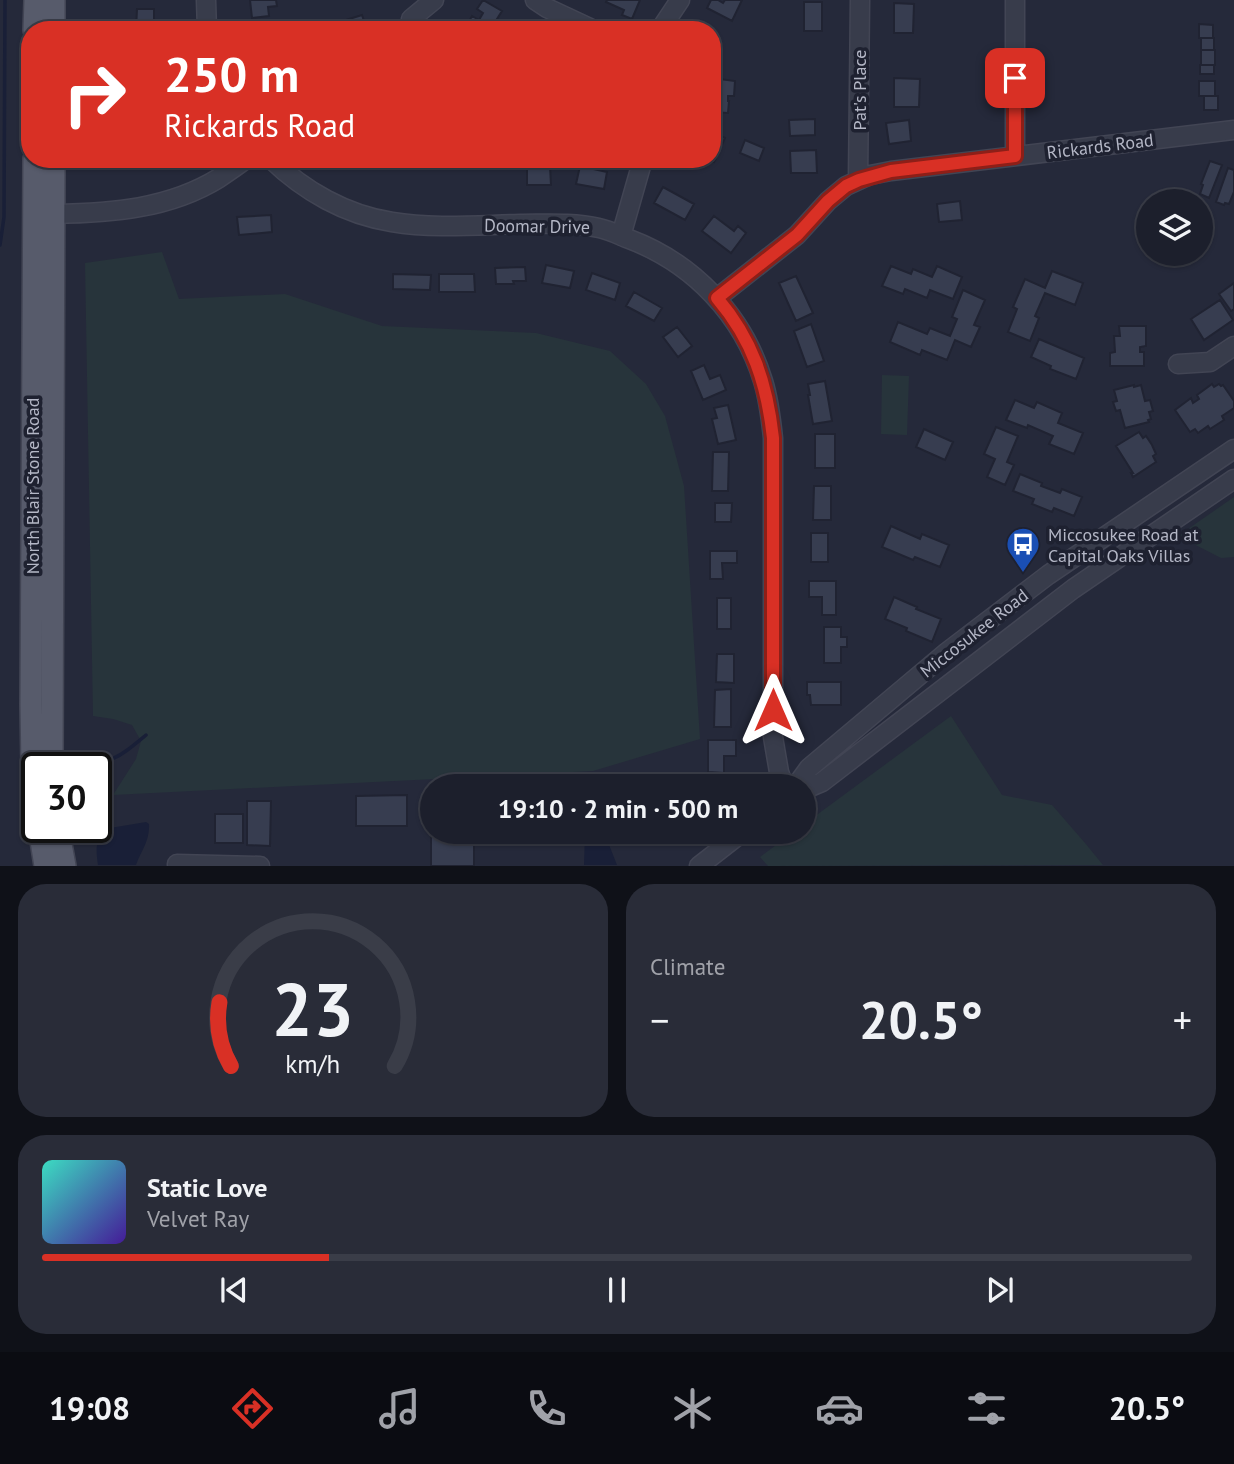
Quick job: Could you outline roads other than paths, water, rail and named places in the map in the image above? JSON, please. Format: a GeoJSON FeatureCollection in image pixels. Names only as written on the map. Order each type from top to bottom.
{"type":"FeatureCollection","features":[{"type":"Feature","properties":{"kind":"main road"},"geometry":{"type":"LineString","coordinates":[[34,21],[35,0]]}},
{"type":"Feature","properties":{"kind":"main road"},"geometry":{"type":"LineString","coordinates":[[54,0],[54,21]]}},
{"type":"Feature","properties":{"kind":"main road","name":"North Blair Stone Road"},"geometry":{"type":"LineString","coordinates":[[32,752],[34,168]]}},
{"type":"Feature","properties":{"kind":"main road","name":"North Blair Stone Road"},"geometry":{"type":"LineString","coordinates":[[52,752],[54,168]]}},
{"type":"Feature","properties":{"kind":"main road"},"geometry":{"type":"LineString","coordinates":[[34,183],[43,201],[54,214]]}},
{"type":"Feature","properties":{"kind":"main road"},"geometry":{"type":"LineString","coordinates":[[41,843],[45,866]]}},
{"type":"Feature","properties":{"kind":"main road"},"geometry":{"type":"LineString","coordinates":[[61,843],[65,866]]}},
{"type":"Feature","properties":{"kind":"street"},"geometry":{"type":"LineString","coordinates":[[206,0],[207,21]]}},
{"type":"Feature","properties":{"kind":"street"},"geometry":{"type":"LineString","coordinates":[[411,19],[434,0]]}},
{"type":"Feature","properties":{"kind":"street"},"geometry":{"type":"LineString","coordinates":[[535,0],[575,21]]}},
{"type":"Feature","properties":{"kind":"street"},"geometry":{"type":"LineString","coordinates":[[666,21],[680,0]]}},
{"type":"Feature","properties":{"kind":"street","name":"Pat's Place"},"geometry":{"type":"LineString","coordinates":[[859,180],[860,0]]}},
{"type":"Feature","properties":{"kind":"street"},"geometry":{"type":"LineString","coordinates":[[1015,0],[1015,156]]}},
{"type":"Feature","properties":{"kind":"street","name":"Rickards Road"},"geometry":{"type":"LineString","coordinates":[[717,298],[797,235],[828,201],[846,186],[859,180],[891,171],[1234,130]]}},
{"type":"Feature","properties":{"kind":"street"},"geometry":{"type":"LineString","coordinates":[[54,214],[101,213],[149,206],[199,189],[233,168]]}},
{"type":"Feature","properties":{"kind":"street","name":"Doomar Drive"},"geometry":{"type":"LineString","coordinates":[[280,168],[319,196],[341,207],[390,222],[416,225],[564,224],[600,228],[646,245],[676,262],[698,279],[732,316],[750,347],[763,379],[773,438],[773,737],[780,774]]}},
{"type":"Feature","properties":{"kind":"street"},"geometry":{"type":"LineString","coordinates":[[621,236],[640,168]]}},
{"type":"Feature","properties":{"kind":"street"},"geometry":{"type":"LineString","coordinates":[[1178,364],[1210,362],[1234,346]]}},
{"type":"Feature","properties":{"kind":"street","name":"Miccosukee Road"},"geometry":{"type":"LineString","coordinates":[[804,774],[947,652],[1059,567],[1234,449]]}},
{"type":"Feature","properties":{"kind":"street","name":"Miccosukee Road"},"geometry":{"type":"LineString","coordinates":[[816,785],[1023,626],[1104,567],[1234,479]]}},
{"type":"Feature","properties":{"kind":"street"},"geometry":{"type":"LineString","coordinates":[[1009,605],[1023,626]]}},
{"type":"Feature","properties":{"kind":"street"},"geometry":{"type":"LineString","coordinates":[[699,866],[728,844]]}},
{"type":"Feature","properties":{"kind":"street"},"geometry":{"type":"LineString","coordinates":[[177,864],[260,866]]}},
{"type":"Feature","properties":{"kind":"water"},"geometry":{"type":"Polygon","coordinates":[[[146,822],[149,824],[145,846],[136,865],[98,865],[98,843],[112,843],[112,828],[146,822]]]}},
{"type":"Feature","properties":{"kind":"water"},"geometry":{"type":"Polygon","coordinates":[[[585,844],[609,844],[617,865],[584,865],[585,844]]]}},
{"type":"Feature","properties":{"kind":"waterway"},"geometry":{"type":"LineString","coordinates":[[0,245],[4,217],[5,0]]}},
{"type":"Feature","properties":{"kind":"waterway"},"geometry":{"type":"LineString","coordinates":[[112,759],[146,735]]}},
{"type":"Feature","properties":{"kind":"place","name":"Miccosukee Road at Capital Oaks Villas"},"geometry":{"type":"Point","coordinates":[1023,574]}}]}
